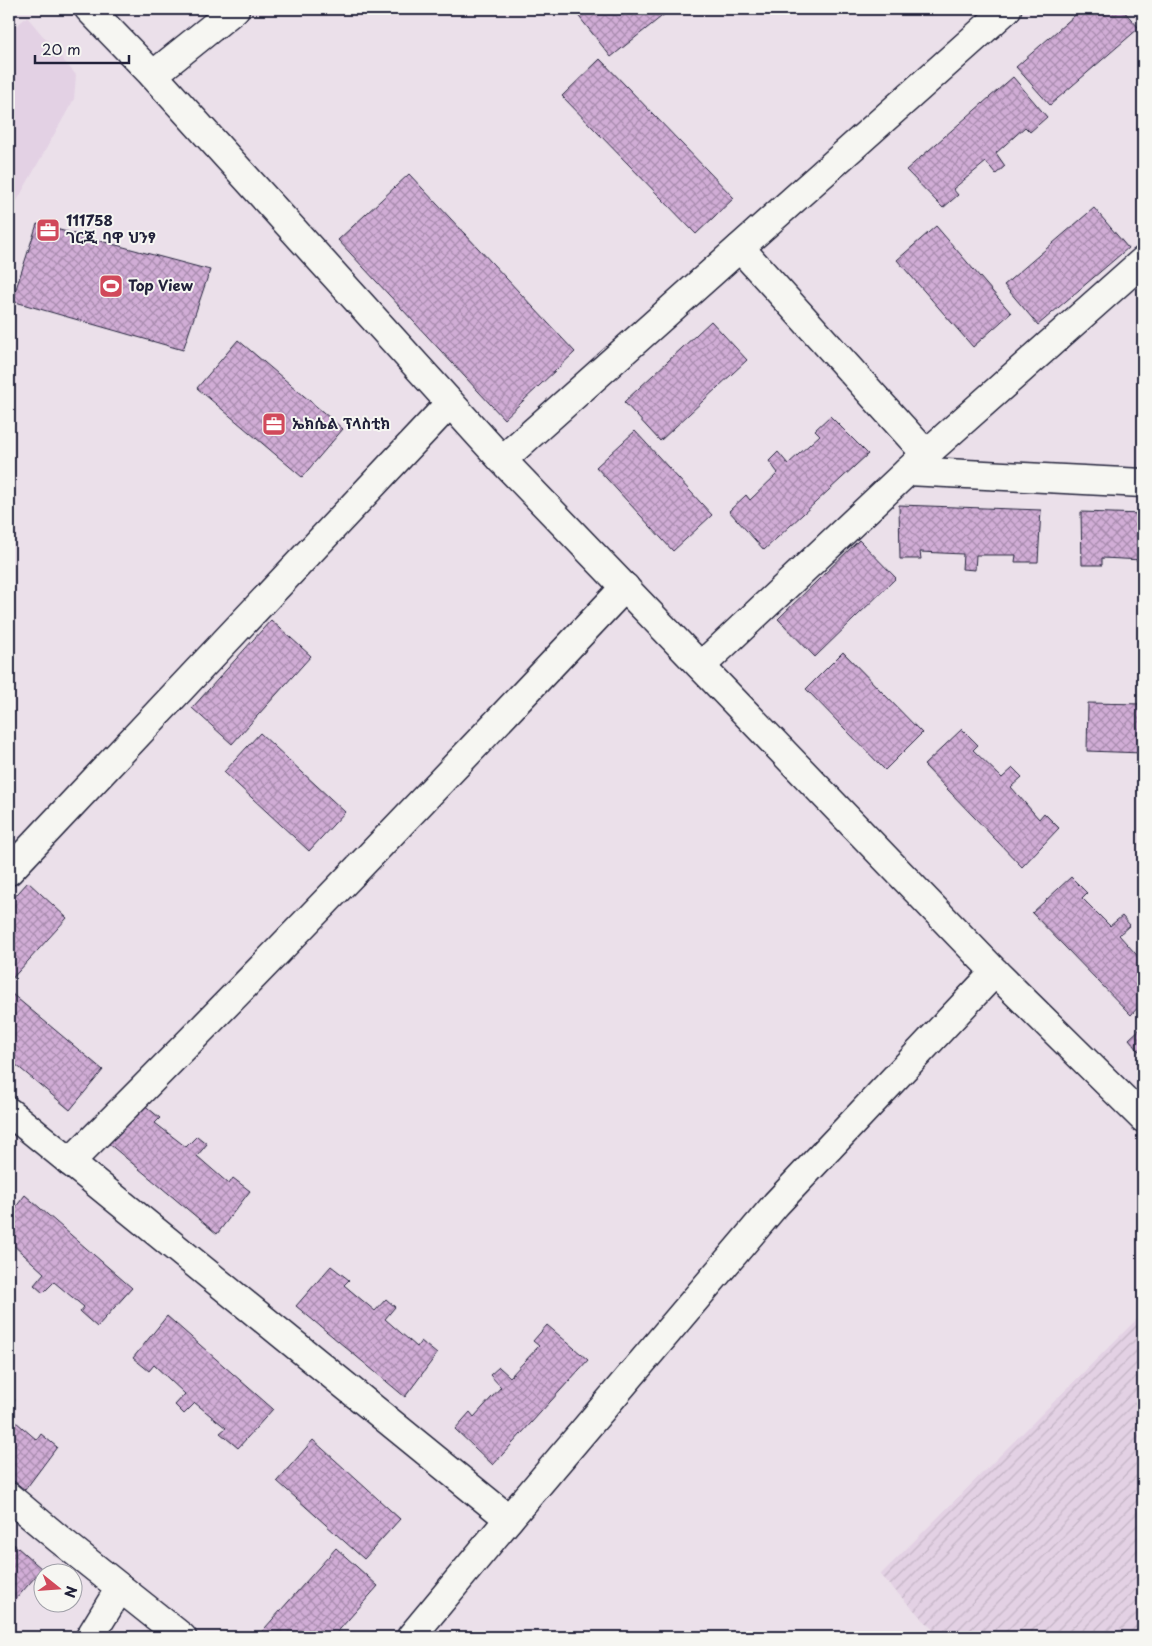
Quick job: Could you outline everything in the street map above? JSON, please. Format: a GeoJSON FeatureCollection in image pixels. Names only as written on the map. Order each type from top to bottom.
{"type":"FeatureCollection","features":[{"type":"Feature","properties":{"kind":"street"},"geometry":{"type":"LineString","coordinates":[[89,9],[153,75],[502,460],[996,972],[1143,1118]]}},
{"type":"Feature","properties":{"kind":"street"},"geometry":{"type":"LineString","coordinates":[[153,75],[235,9]]}},
{"type":"Feature","properties":{"kind":"street"},"geometry":{"type":"LineString","coordinates":[[502,460],[1007,9]]}},
{"type":"Feature","properties":{"kind":"street"},"geometry":{"type":"LineString","coordinates":[[740,248],[917,463],[1143,483]]}},
{"type":"Feature","properties":{"kind":"street"},"geometry":{"type":"LineString","coordinates":[[701,666],[917,463],[1143,261]]}},
{"type":"Feature","properties":{"kind":"street"},"geometry":{"type":"LineString","coordinates":[[9,871],[450,403]]}},
{"type":"Feature","properties":{"kind":"street"},"geometry":{"type":"LineString","coordinates":[[70,1162],[170,1063],[415,810],[625,587]]}},
{"type":"Feature","properties":{"kind":"street"},"geometry":{"type":"LineString","coordinates":[[411,1637],[776,1204],[996,972]]}},
{"type":"Feature","properties":{"kind":"street"},"geometry":{"type":"LineString","coordinates":[[9,1112],[509,1519]]}},
{"type":"Feature","properties":{"kind":"street"},"geometry":{"type":"LineString","coordinates":[[9,1496],[59,1539],[182,1637]]}},
{"type":"Feature","properties":{"kind":"street"},"geometry":{"type":"LineString","coordinates":[[90,1637],[120,1588]]}},
{"type":"Feature","properties":{"kind":"shaded area"},"geometry":{"type":"Polygon","coordinates":[[[27,17],[76,75],[74,99],[9,215],[9,25],[16,26],[27,17]]]}},
{"type":"Feature","properties":{"kind":"shaded area"},"geometry":{"type":"Polygon","coordinates":[[[1143,1313],[1143,1637],[940,1637],[880,1575],[1143,1313]]]}},
{"type":"Feature","properties":{"kind":"building"},"geometry":{"type":"Polygon","coordinates":[[[573,9],[671,9],[611,57],[573,9]]]}},
{"type":"Feature","properties":{"kind":"building"},"geometry":{"type":"Polygon","coordinates":[[[1082,9],[1122,9],[1139,28],[1050,105],[1016,67],[1082,9]]]}},
{"type":"Feature","properties":{"kind":"building"},"geometry":{"type":"Polygon","coordinates":[[[600,59],[734,198],[696,234],[562,96],[600,59]]]}},
{"type":"Feature","properties":{"kind":"building"},"geometry":{"type":"Polygon","coordinates":[[[1013,77],[1047,117],[1030,132],[1025,127],[996,153],[1005,166],[996,174],[986,162],[953,189],[958,195],[943,208],[906,170],[1013,77]]]}},
{"type":"Feature","properties":{"kind":"building"},"geometry":{"type":"Polygon","coordinates":[[[409,174],[575,352],[504,419],[338,240],[409,174]]]}},
{"type":"Feature","properties":{"kind":"building"},"geometry":{"type":"Polygon","coordinates":[[[1094,208],[1128,248],[1038,325],[1004,285],[1094,208]]]}},
{"type":"Feature","properties":{"kind":"building","name":"Top View"},"geometry":{"type":"Polygon","coordinates":[[[37,224],[210,270],[183,350],[12,301],[37,224]]]}},
{"type":"Feature","properties":{"kind":"building"},"geometry":{"type":"Polygon","coordinates":[[[936,226],[1011,313],[973,347],[897,260],[936,226]]]}},
{"type":"Feature","properties":{"kind":"building"},"geometry":{"type":"Polygon","coordinates":[[[711,321],[747,360],[660,441],[624,402],[711,321]]]}},
{"type":"Feature","properties":{"kind":"building"},"geometry":{"type":"Polygon","coordinates":[[[238,340],[343,429],[302,477],[197,388],[238,340]]]}},
{"type":"Feature","properties":{"kind":"building"},"geometry":{"type":"Polygon","coordinates":[[[830,416],[868,454],[764,550],[729,511],[746,495],[750,500],[778,473],[769,461],[778,452],[788,464],[820,435],[815,430],[830,416]]]}},
{"type":"Feature","properties":{"kind":"building"},"geometry":{"type":"Polygon","coordinates":[[[635,431],[712,515],[673,551],[596,467],[635,431]]]}},
{"type":"Feature","properties":{"kind":"building"},"geometry":{"type":"Polygon","coordinates":[[[899,505],[1041,510],[1038,562],[1015,562],[1016,555],[976,555],[975,570],[962,569],[963,554],[920,552],[921,559],[900,559],[899,505]]]}},
{"type":"Feature","properties":{"kind":"building"},"geometry":{"type":"Polygon","coordinates":[[[1081,512],[1143,514],[1143,560],[1102,558],[1102,565],[1082,565],[1081,512]]]}},
{"type":"Feature","properties":{"kind":"building"},"geometry":{"type":"Polygon","coordinates":[[[859,540],[896,578],[815,657],[778,619],[859,540]]]}},
{"type":"Feature","properties":{"kind":"building"},"geometry":{"type":"Polygon","coordinates":[[[271,620],[311,656],[232,744],[192,708],[271,620]]]}},
{"type":"Feature","properties":{"kind":"building"},"geometry":{"type":"Polygon","coordinates":[[[843,652],[922,733],[885,770],[806,689],[843,652]]]}},
{"type":"Feature","properties":{"kind":"building"},"geometry":{"type":"Polygon","coordinates":[[[1088,703],[1143,704],[1143,753],[1087,751],[1088,703]]]}},
{"type":"Feature","properties":{"kind":"building"},"geometry":{"type":"Polygon","coordinates":[[[962,729],[978,745],[973,750],[1002,778],[1013,768],[1022,777],[1011,787],[1039,819],[1044,813],[1059,828],[1022,867],[924,765],[962,729]]]}},
{"type":"Feature","properties":{"kind":"building"},"geometry":{"type":"Polygon","coordinates":[[[260,733],[345,812],[309,851],[224,772],[260,733]]]}},
{"type":"Feature","properties":{"kind":"building"},"geometry":{"type":"Polygon","coordinates":[[[1071,877],[1087,893],[1082,898],[1110,926],[1122,916],[1130,925],[1119,935],[1143,962],[1143,1002],[1131,1015],[1032,913],[1071,877]]]}},
{"type":"Feature","properties":{"kind":"building"},"geometry":{"type":"Polygon","coordinates":[[[28,882],[67,918],[9,982],[9,903],[28,882]]]}},
{"type":"Feature","properties":{"kind":"building"},"geometry":{"type":"Polygon","coordinates":[[[12,994],[103,1070],[70,1110],[9,1059],[9,999],[12,994]]]}},
{"type":"Feature","properties":{"kind":"building"},"geometry":{"type":"Polygon","coordinates":[[[1143,1026],[1143,1056],[1129,1039],[1143,1026]]]}},
{"type":"Feature","properties":{"kind":"building"},"geometry":{"type":"Polygon","coordinates":[[[142,1103],[160,1118],[155,1123],[186,1147],[197,1136],[207,1144],[197,1156],[229,1184],[233,1178],[250,1191],[217,1234],[108,1143],[142,1103]]]}},
{"type":"Feature","properties":{"kind":"building"},"geometry":{"type":"Polygon","coordinates":[[[25,1195],[132,1288],[97,1327],[80,1312],[84,1307],[54,1282],[43,1293],[34,1285],[44,1273],[12,1244],[9,1249],[9,1216],[25,1195]]]}},
{"type":"Feature","properties":{"kind":"building"},"geometry":{"type":"Polygon","coordinates":[[[331,1266],[349,1280],[344,1285],[375,1311],[386,1299],[395,1307],[385,1319],[417,1347],[421,1341],[437,1354],[405,1397],[296,1306],[331,1266]]]}},
{"type":"Feature","properties":{"kind":"building"},"geometry":{"type":"Polygon","coordinates":[[[167,1316],[273,1409],[238,1448],[220,1433],[226,1428],[195,1403],[184,1414],[175,1405],[185,1394],[154,1365],[149,1371],[133,1358],[167,1316]]]}},
{"type":"Feature","properties":{"kind":"building"},"geometry":{"type":"Polygon","coordinates":[[[547,1325],[588,1360],[493,1465],[455,1429],[470,1412],[474,1417],[501,1387],[490,1375],[499,1367],[510,1377],[539,1346],[533,1341],[547,1325]]]}},
{"type":"Feature","properties":{"kind":"building"},"geometry":{"type":"Polygon","coordinates":[[[9,1395],[15,1400],[9,1407],[9,1395]]]}},
{"type":"Feature","properties":{"kind":"building"},"geometry":{"type":"Polygon","coordinates":[[[9,1416],[37,1440],[41,1434],[57,1447],[25,1490],[9,1477],[9,1416]]]}},
{"type":"Feature","properties":{"kind":"building"},"geometry":{"type":"Polygon","coordinates":[[[313,1440],[400,1519],[364,1559],[277,1481],[313,1440]]]}},
{"type":"Feature","properties":{"kind":"building"},"geometry":{"type":"Polygon","coordinates":[[[9,1540],[36,1564],[32,1564],[32,1581],[9,1607],[9,1540]]]}},
{"type":"Feature","properties":{"kind":"building"},"geometry":{"type":"Polygon","coordinates":[[[336,1548],[378,1586],[333,1637],[257,1637],[336,1548]]]}},
{"type":"Feature","properties":{"kind":"place","name":"111758 ገርጂ ባዋ ህንፃ"},"geometry":{"type":"Point","coordinates":[48,230]}},
{"type":"Feature","properties":{"kind":"place","name":"Top View"},"geometry":{"type":"Point","coordinates":[111,286]}},
{"type":"Feature","properties":{"kind":"place","name":"ኤክሴል ፕላስቲክ"},"geometry":{"type":"Point","coordinates":[274,424]}}]}
